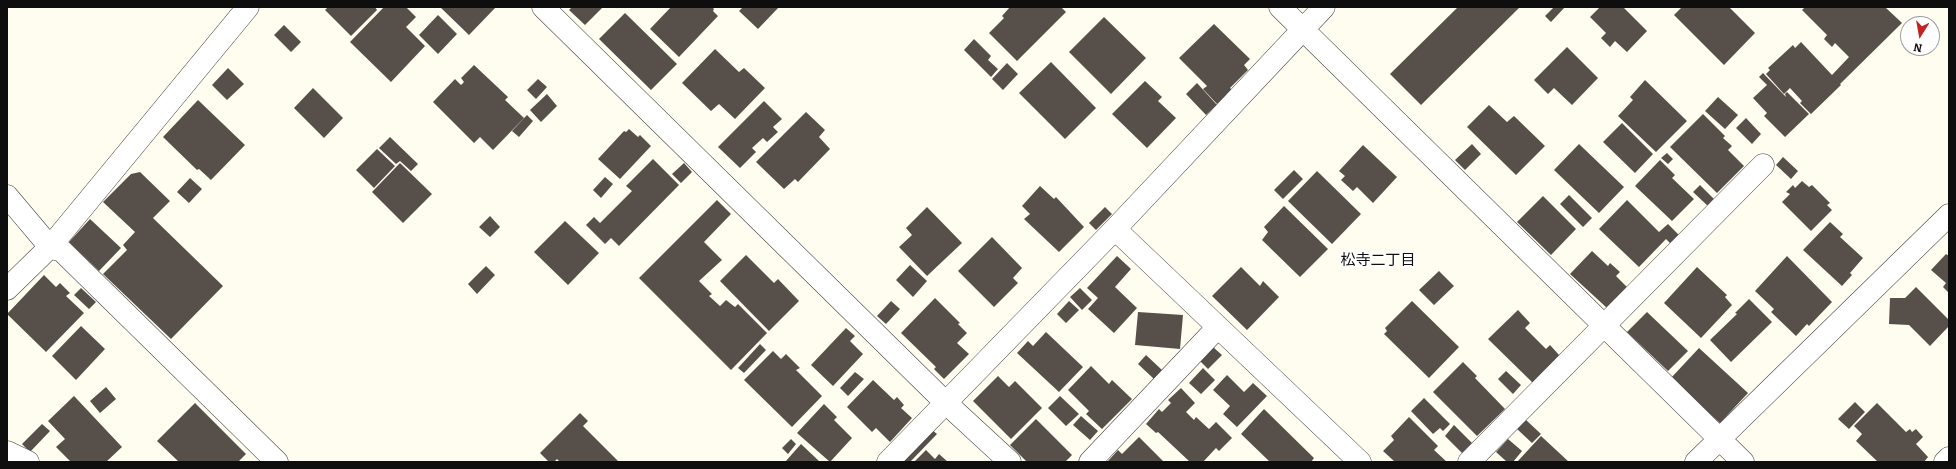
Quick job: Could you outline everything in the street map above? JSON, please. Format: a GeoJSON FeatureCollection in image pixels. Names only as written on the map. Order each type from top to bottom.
{"type":"FeatureCollection","features":[{"type":"Feature","properties":{"kind":"street"},"geometry":{"type":"LineString","coordinates":[[7,289],[50,247],[248,7]]}},
{"type":"Feature","properties":{"kind":"street"},"geometry":{"type":"LineString","coordinates":[[543,7],[946,403],[1010,462]]}},
{"type":"Feature","properties":{"kind":"street"},"geometry":{"type":"LineString","coordinates":[[1280,7],[1743,462]]}},
{"type":"Feature","properties":{"kind":"street"},"geometry":{"type":"LineString","coordinates":[[888,462],[1115,229],[1324,7]]}},
{"type":"Feature","properties":{"kind":"street"},"geometry":{"type":"LineString","coordinates":[[1468,462],[1763,165]]}},
{"type":"Feature","properties":{"kind":"street"},"geometry":{"type":"LineString","coordinates":[[7,196],[50,247],[62,251],[277,462]]}},
{"type":"Feature","properties":{"kind":"street"},"geometry":{"type":"LineString","coordinates":[[1696,462],[1949,215]]}},
{"type":"Feature","properties":{"kind":"street"},"geometry":{"type":"LineString","coordinates":[[1115,229],[1218,327],[1347,458]]}},
{"type":"Feature","properties":{"kind":"street"},"geometry":{"type":"LineString","coordinates":[[1090,462],[1218,327]]}},
{"type":"Feature","properties":{"kind":"street"},"geometry":{"type":"LineString","coordinates":[[7,452],[28,462]]}},
{"type":"Feature","properties":{"kind":"street"},"geometry":{"type":"LineString","coordinates":[[1945,462],[1949,458]]}},
{"type":"Feature","properties":{"kind":"building"},"geometry":{"type":"Polygon","coordinates":[[[328,7],[375,7],[377,10],[351,36],[325,10],[328,7]]]}},
{"type":"Feature","properties":{"kind":"building"},"geometry":{"type":"Polygon","coordinates":[[[384,7],[406,7],[416,17],[406,27],[425,46],[391,82],[350,42],[384,7]]]}},
{"type":"Feature","properties":{"kind":"building"},"geometry":{"type":"Polygon","coordinates":[[[440,7],[496,7],[469,35],[440,7]]]}},
{"type":"Feature","properties":{"kind":"building"},"geometry":{"type":"Polygon","coordinates":[[[572,7],[603,7],[585,25],[569,10],[572,7]]]}},
{"type":"Feature","properties":{"kind":"building"},"geometry":{"type":"Polygon","coordinates":[[[671,7],[712,7],[714,9],[713,11],[718,16],[679,57],[650,29],[671,7]]]}},
{"type":"Feature","properties":{"kind":"building"},"geometry":{"type":"Polygon","coordinates":[[[743,7],[779,7],[758,29],[739,11],[743,7]]]}},
{"type":"Feature","properties":{"kind":"building"},"geometry":{"type":"Polygon","coordinates":[[[1010,7],[1061,7],[1066,12],[1017,61],[989,33],[1004,18],[1002,16],[1010,7]]]}},
{"type":"Feature","properties":{"kind":"building"},"geometry":{"type":"Polygon","coordinates":[[[1458,7],[1520,7],[1421,105],[1390,74],[1458,7]]]}},
{"type":"Feature","properties":{"kind":"building"},"geometry":{"type":"Polygon","coordinates":[[[1554,7],[1565,7],[1551,22],[1545,16],[1554,7]]]}},
{"type":"Feature","properties":{"kind":"building"},"geometry":{"type":"Polygon","coordinates":[[[1600,7],[1623,7],[1647,31],[1627,52],[1615,41],[1610,47],[1601,38],[1606,33],[1590,17],[1600,7]]]}},
{"type":"Feature","properties":{"kind":"building"},"geometry":{"type":"Polygon","coordinates":[[[1682,7],[1729,7],[1755,33],[1724,65],[1674,15],[1682,7]]]}},
{"type":"Feature","properties":{"kind":"building"},"geometry":{"type":"Polygon","coordinates":[[[1805,7],[1885,7],[1900,21],[1900,25],[1811,114],[1800,103],[1802,101],[1790,88],[1784,94],[1766,74],[1770,70],[1768,68],[1793,45],[1795,48],[1801,42],[1832,75],[1849,57],[1835,43],[1832,47],[1824,39],[1827,35],[1802,10],[1805,7]]]}},
{"type":"Feature","properties":{"kind":"building"},"geometry":{"type":"Polygon","coordinates":[[[625,13],[677,64],[651,90],[599,39],[625,13]]]}},
{"type":"Feature","properties":{"kind":"building"},"geometry":{"type":"Polygon","coordinates":[[[438,15],[457,34],[438,54],[419,35],[438,15]]]}},
{"type":"Feature","properties":{"kind":"building"},"geometry":{"type":"Polygon","coordinates":[[[1104,17],[1146,58],[1111,94],[1069,52],[1104,17]]]}},
{"type":"Feature","properties":{"kind":"building"},"geometry":{"type":"Polygon","coordinates":[[[1214,24],[1250,59],[1244,65],[1248,70],[1230,88],[1232,90],[1217,104],[1203,89],[1207,86],[1179,58],[1214,24]]]}},
{"type":"Feature","properties":{"kind":"building"},"geometry":{"type":"Polygon","coordinates":[[[284,25],[301,42],[291,52],[274,35],[284,25]]]}},
{"type":"Feature","properties":{"kind":"building"},"geometry":{"type":"Polygon","coordinates":[[[974,39],[991,56],[988,60],[998,69],[991,77],[964,50],[974,39]]]}},
{"type":"Feature","properties":{"kind":"building"},"geometry":{"type":"Polygon","coordinates":[[[1567,47],[1598,78],[1572,105],[1554,88],[1548,94],[1534,80],[1567,47]]]}},
{"type":"Feature","properties":{"kind":"building"},"geometry":{"type":"Polygon","coordinates":[[[715,49],[739,72],[744,68],[765,88],[735,119],[719,104],[711,111],[682,83],[715,49]]]}},
{"type":"Feature","properties":{"kind":"building"},"geometry":{"type":"Polygon","coordinates":[[[1051,62],[1096,108],[1065,139],[1019,93],[1051,62]]]}},
{"type":"Feature","properties":{"kind":"building"},"geometry":{"type":"Polygon","coordinates":[[[1007,63],[1018,74],[1003,90],[992,79],[1007,63]]]}},
{"type":"Feature","properties":{"kind":"building"},"geometry":{"type":"Polygon","coordinates":[[[474,65],[508,97],[505,100],[524,118],[493,150],[480,137],[474,143],[433,102],[455,79],[461,85],[464,82],[461,78],[474,65]]]}},
{"type":"Feature","properties":{"kind":"building"},"geometry":{"type":"Polygon","coordinates":[[[228,68],[244,84],[227,100],[212,85],[228,68]]]}},
{"type":"Feature","properties":{"kind":"building"},"geometry":{"type":"Polygon","coordinates":[[[1763,73],[1786,97],[1785,94],[1787,92],[1809,114],[1785,137],[1764,116],[1767,113],[1753,98],[1767,85],[1759,77],[1763,73]]]}},
{"type":"Feature","properties":{"kind":"building"},"geometry":{"type":"Polygon","coordinates":[[[538,79],[547,87],[536,99],[527,90],[538,79]]]}},
{"type":"Feature","properties":{"kind":"building"},"geometry":{"type":"Polygon","coordinates":[[[1645,80],[1687,121],[1656,152],[1618,116],[1633,100],[1630,97],[1645,80]]]}},
{"type":"Feature","properties":{"kind":"building"},"geometry":{"type":"Polygon","coordinates":[[[1145,81],[1162,97],[1158,101],[1176,118],[1147,148],[1112,114],[1145,81]]]}},
{"type":"Feature","properties":{"kind":"building"},"geometry":{"type":"Polygon","coordinates":[[[1197,83],[1217,105],[1206,115],[1186,94],[1197,83]]]}},
{"type":"Feature","properties":{"kind":"building"},"geometry":{"type":"Polygon","coordinates":[[[313,88],[343,118],[324,138],[294,108],[313,88]]]}},
{"type":"Feature","properties":{"kind":"building"},"geometry":{"type":"Polygon","coordinates":[[[547,94],[557,106],[541,122],[530,110],[547,94]]]}},
{"type":"Feature","properties":{"kind":"building"},"geometry":{"type":"Polygon","coordinates":[[[1718,97],[1738,115],[1725,129],[1705,111],[1718,97]]]}},
{"type":"Feature","properties":{"kind":"building"},"geometry":{"type":"Polygon","coordinates":[[[198,100],[245,145],[211,180],[199,169],[197,170],[163,137],[198,100]]]}},
{"type":"Feature","properties":{"kind":"building"},"geometry":{"type":"Polygon","coordinates":[[[764,101],[782,119],[773,127],[778,132],[767,142],[763,138],[752,148],[756,152],[740,168],[718,147],[764,101]]]}},
{"type":"Feature","properties":{"kind":"building"},"geometry":{"type":"Polygon","coordinates":[[[1489,105],[1507,122],[1514,116],[1545,146],[1516,175],[1467,127],[1489,105]]]}},
{"type":"Feature","properties":{"kind":"building"},"geometry":{"type":"Polygon","coordinates":[[[806,112],[825,130],[819,137],[830,149],[798,182],[795,179],[784,189],[756,162],[806,112]]]}},
{"type":"Feature","properties":{"kind":"building"},"geometry":{"type":"Polygon","coordinates":[[[1703,114],[1725,136],[1723,138],[1732,146],[1728,150],[1744,166],[1717,193],[1670,147],[1703,114]]]}},
{"type":"Feature","properties":{"kind":"building"},"geometry":{"type":"Polygon","coordinates":[[[527,115],[533,121],[519,137],[512,131],[527,115]]]}},
{"type":"Feature","properties":{"kind":"building"},"geometry":{"type":"Polygon","coordinates":[[[1746,118],[1761,134],[1752,144],[1736,128],[1746,118]]]}},
{"type":"Feature","properties":{"kind":"building"},"geometry":{"type":"Polygon","coordinates":[[[1622,123],[1653,154],[1635,173],[1603,142],[1622,123]]]}},
{"type":"Feature","properties":{"kind":"building"},"geometry":{"type":"Polygon","coordinates":[[[629,129],[638,137],[640,135],[651,146],[620,179],[598,159],[624,131],[626,132],[629,129]]]}},
{"type":"Feature","properties":{"kind":"building"},"geometry":{"type":"Polygon","coordinates":[[[390,137],[418,164],[411,171],[400,161],[396,164],[379,148],[390,137]]]}},
{"type":"Feature","properties":{"kind":"building"},"geometry":{"type":"Polygon","coordinates":[[[1472,144],[1481,154],[1465,170],[1455,160],[1472,144]]]}},
{"type":"Feature","properties":{"kind":"building"},"geometry":{"type":"Polygon","coordinates":[[[1579,144],[1624,187],[1599,213],[1554,170],[1579,144]]]}},
{"type":"Feature","properties":{"kind":"building"},"geometry":{"type":"Polygon","coordinates":[[[1363,145],[1397,177],[1373,203],[1357,187],[1353,191],[1341,180],[1345,176],[1339,171],[1363,145]]]}},
{"type":"Feature","properties":{"kind":"building"},"geometry":{"type":"Polygon","coordinates":[[[377,149],[395,166],[374,188],[356,170],[377,149]]]}},
{"type":"Feature","properties":{"kind":"building"},"geometry":{"type":"Polygon","coordinates":[[[1667,153],[1673,159],[1668,164],[1661,158],[1667,153]]]}},
{"type":"Feature","properties":{"kind":"building"},"geometry":{"type":"Polygon","coordinates":[[[1783,157],[1798,171],[1791,179],[1776,165],[1783,157]]]}},
{"type":"Feature","properties":{"kind":"building"},"geometry":{"type":"Polygon","coordinates":[[[653,159],[679,185],[619,246],[611,238],[605,244],[586,225],[594,217],[600,223],[632,191],[626,186],[653,159]]]}},
{"type":"Feature","properties":{"kind":"building"},"geometry":{"type":"Polygon","coordinates":[[[1660,160],[1675,175],[1672,178],[1694,199],[1672,221],[1635,186],[1660,160]]]}},
{"type":"Feature","properties":{"kind":"building"},"geometry":{"type":"Polygon","coordinates":[[[400,163],[432,194],[403,223],[372,192],[400,163]]]}},
{"type":"Feature","properties":{"kind":"building"},"geometry":{"type":"Polygon","coordinates":[[[684,163],[692,172],[681,183],[672,174],[684,163]]]}},
{"type":"Feature","properties":{"kind":"building"},"geometry":{"type":"Polygon","coordinates":[[[1294,170],[1303,179],[1283,199],[1274,190],[1294,170]]]}},
{"type":"Feature","properties":{"kind":"building"},"geometry":{"type":"Polygon","coordinates":[[[1317,171],[1361,214],[1332,244],[1288,201],[1317,171]]]}},
{"type":"Feature","properties":{"kind":"building"},"geometry":{"type":"Polygon","coordinates":[[[140,172],[170,201],[153,218],[223,286],[171,339],[103,274],[127,250],[123,245],[135,232],[103,202],[131,174],[140,172]]]}},
{"type":"Feature","properties":{"kind":"building"},"geometry":{"type":"Polygon","coordinates":[[[605,177],[613,184],[601,198],[593,190],[605,177]]]}},
{"type":"Feature","properties":{"kind":"building"},"geometry":{"type":"Polygon","coordinates":[[[190,178],[202,189],[189,203],[177,192],[190,178]]]}},
{"type":"Feature","properties":{"kind":"building"},"geometry":{"type":"Polygon","coordinates":[[[1802,181],[1809,187],[1812,185],[1830,203],[1827,205],[1832,210],[1811,231],[1782,202],[1790,194],[1786,192],[1793,185],[1795,188],[1802,181]]]}},
{"type":"Feature","properties":{"kind":"building"},"geometry":{"type":"Polygon","coordinates":[[[1700,185],[1715,200],[1709,207],[1693,192],[1700,185]]]}},
{"type":"Feature","properties":{"kind":"building"},"geometry":{"type":"Polygon","coordinates":[[[1040,186],[1054,199],[1056,197],[1084,227],[1059,252],[1024,219],[1030,214],[1022,206],[1040,186]]]}},
{"type":"Feature","properties":{"kind":"building"},"geometry":{"type":"Polygon","coordinates":[[[1569,195],[1592,218],[1583,227],[1560,204],[1569,195]]]}},
{"type":"Feature","properties":{"kind":"building"},"geometry":{"type":"Polygon","coordinates":[[[1543,196],[1576,229],[1551,255],[1517,222],[1543,196]]]}},
{"type":"Feature","properties":{"kind":"building"},"geometry":{"type":"Polygon","coordinates":[[[717,200],[731,214],[704,242],[722,260],[699,281],[712,294],[709,296],[720,306],[726,300],[735,307],[738,304],[767,333],[731,370],[639,278],[717,200]]]}},
{"type":"Feature","properties":{"kind":"building"},"geometry":{"type":"Polygon","coordinates":[[[1627,200],[1659,232],[1668,224],[1680,236],[1671,244],[1666,239],[1639,267],[1599,229],[1627,200]]]}},
{"type":"Feature","properties":{"kind":"building"},"geometry":{"type":"Polygon","coordinates":[[[1284,206],[1328,249],[1300,277],[1262,240],[1268,232],[1264,227],[1284,206]]]}},
{"type":"Feature","properties":{"kind":"building"},"geometry":{"type":"Polygon","coordinates":[[[927,207],[962,243],[927,276],[899,247],[912,235],[906,228],[927,207]]]}},
{"type":"Feature","properties":{"kind":"building"},"geometry":{"type":"Polygon","coordinates":[[[1105,207],[1112,214],[1096,230],[1089,223],[1105,207]]]}},
{"type":"Feature","properties":{"kind":"building"},"geometry":{"type":"Polygon","coordinates":[[[490,216],[500,227],[490,237],[479,227],[490,216]]]}},
{"type":"Feature","properties":{"kind":"building"},"geometry":{"type":"Polygon","coordinates":[[[90,219],[121,248],[99,271],[69,242],[90,219]]]}},
{"type":"Feature","properties":{"kind":"building"},"geometry":{"type":"Polygon","coordinates":[[[565,221],[599,253],[568,285],[534,252],[565,221]]]}},
{"type":"Feature","properties":{"kind":"building"},"geometry":{"type":"Polygon","coordinates":[[[1830,222],[1843,234],[1840,237],[1863,258],[1850,273],[1852,275],[1842,286],[1803,250],[1830,222]]]}},
{"type":"Feature","properties":{"kind":"building"},"geometry":{"type":"Polygon","coordinates":[[[992,237],[1022,268],[1013,278],[1018,283],[994,307],[958,271],[992,237]]]}},
{"type":"Feature","properties":{"kind":"building"},"geometry":{"type":"Polygon","coordinates":[[[1592,251],[1608,266],[1610,263],[1620,272],[1616,276],[1627,287],[1607,308],[1570,274],[1592,251]]]}},
{"type":"Feature","properties":{"kind":"building"},"geometry":{"type":"Polygon","coordinates":[[[1946,254],[1949,256],[1949,293],[1943,287],[1946,283],[1931,270],[1946,254]]]}},
{"type":"Feature","properties":{"kind":"building"},"geometry":{"type":"Polygon","coordinates":[[[746,255],[774,283],[778,279],[799,301],[769,331],[720,281],[746,255]]]}},
{"type":"Feature","properties":{"kind":"building"},"geometry":{"type":"Polygon","coordinates":[[[1117,256],[1131,269],[1115,287],[1137,308],[1114,333],[1088,309],[1098,298],[1087,288],[1117,256]]]}},
{"type":"Feature","properties":{"kind":"building"},"geometry":{"type":"Polygon","coordinates":[[[1787,256],[1832,302],[1809,326],[1807,324],[1796,336],[1771,312],[1774,309],[1755,291],[1787,256]]]}},
{"type":"Feature","properties":{"kind":"building"},"geometry":{"type":"Polygon","coordinates":[[[910,265],[927,281],[913,297],[896,280],[910,265]]]}},
{"type":"Feature","properties":{"kind":"building"},"geometry":{"type":"Polygon","coordinates":[[[486,266],[495,275],[477,294],[468,284],[486,266]]]}},
{"type":"Feature","properties":{"kind":"building"},"geometry":{"type":"Polygon","coordinates":[[[1241,267],[1260,286],[1263,281],[1279,297],[1247,330],[1212,296],[1241,267]]]}},
{"type":"Feature","properties":{"kind":"building"},"geometry":{"type":"Polygon","coordinates":[[[1697,267],[1727,295],[1725,297],[1732,305],[1701,338],[1664,303],[1697,267]]]}},
{"type":"Feature","properties":{"kind":"building"},"geometry":{"type":"Polygon","coordinates":[[[1439,271],[1454,286],[1434,305],[1419,290],[1439,271]]]}},
{"type":"Feature","properties":{"kind":"building"},"geometry":{"type":"Polygon","coordinates":[[[44,275],[56,287],[60,283],[70,293],[66,296],[84,313],[46,352],[7,314],[44,275]]]}},
{"type":"Feature","properties":{"kind":"building"},"geometry":{"type":"Polygon","coordinates":[[[1916,287],[1949,320],[1949,326],[1930,346],[1909,325],[1889,324],[1890,298],[1905,298],[1916,287]]]}},
{"type":"Feature","properties":{"kind":"building"},"geometry":{"type":"Polygon","coordinates":[[[81,288],[96,302],[89,309],[74,295],[81,288]]]}},
{"type":"Feature","properties":{"kind":"building"},"geometry":{"type":"Polygon","coordinates":[[[1080,288],[1092,300],[1082,310],[1070,297],[1080,288]]]}},
{"type":"Feature","properties":{"kind":"building"},"geometry":{"type":"Polygon","coordinates":[[[935,298],[960,323],[958,324],[967,333],[957,343],[969,354],[944,379],[934,369],[936,367],[901,333],[935,298]]]}},
{"type":"Feature","properties":{"kind":"building"},"geometry":{"type":"Polygon","coordinates":[[[1749,299],[1772,322],[1731,362],[1710,340],[1737,314],[1735,313],[1749,299]]]}},
{"type":"Feature","properties":{"kind":"building"},"geometry":{"type":"Polygon","coordinates":[[[891,301],[900,309],[886,324],[877,316],[891,301]]]}},
{"type":"Feature","properties":{"kind":"building"},"geometry":{"type":"Polygon","coordinates":[[[1069,301],[1079,310],[1066,323],[1057,314],[1069,301]]]}},
{"type":"Feature","properties":{"kind":"building"},"geometry":{"type":"Polygon","coordinates":[[[1412,301],[1459,347],[1429,378],[1384,334],[1387,331],[1385,328],[1412,301]]]}},
{"type":"Feature","properties":{"kind":"building"},"geometry":{"type":"Polygon","coordinates":[[[1518,310],[1530,323],[1525,328],[1546,349],[1550,345],[1560,356],[1533,383],[1488,339],[1518,310]]]}},
{"type":"Feature","properties":{"kind":"building"},"geometry":{"type":"Polygon","coordinates":[[[1138,312],[1183,315],[1180,349],[1135,345],[1138,312]]]}},
{"type":"Feature","properties":{"kind":"building"},"geometry":{"type":"Polygon","coordinates":[[[1647,312],[1688,351],[1668,371],[1627,332],[1647,312]]]}},
{"type":"Feature","properties":{"kind":"building"},"geometry":{"type":"Polygon","coordinates":[[[81,326],[105,349],[76,380],[52,356],[81,326]]]}},
{"type":"Feature","properties":{"kind":"building"},"geometry":{"type":"Polygon","coordinates":[[[846,328],[855,336],[850,341],[863,354],[833,386],[811,365],[846,328]]]}},
{"type":"Feature","properties":{"kind":"building"},"geometry":{"type":"Polygon","coordinates":[[[1046,332],[1083,367],[1059,392],[1017,353],[1028,341],[1033,346],[1046,332]]]}},
{"type":"Feature","properties":{"kind":"building"},"geometry":{"type":"Polygon","coordinates":[[[760,344],[766,350],[744,373],[738,368],[760,344]]]}},
{"type":"Feature","properties":{"kind":"building"},"geometry":{"type":"Polygon","coordinates":[[[1213,347],[1222,355],[1208,369],[1200,361],[1213,347]]]}},
{"type":"Feature","properties":{"kind":"building"},"geometry":{"type":"Polygon","coordinates":[[[1699,348],[1748,393],[1720,423],[1671,378],[1699,348]]]}},
{"type":"Feature","properties":{"kind":"building"},"geometry":{"type":"Polygon","coordinates":[[[773,351],[781,359],[786,354],[800,368],[796,370],[822,396],[792,427],[744,380],[773,351]]]}},
{"type":"Feature","properties":{"kind":"building"},"geometry":{"type":"Polygon","coordinates":[[[1146,355],[1162,370],[1154,379],[1138,364],[1146,355]]]}},
{"type":"Feature","properties":{"kind":"building"},"geometry":{"type":"Polygon","coordinates":[[[1463,362],[1477,376],[1475,378],[1505,409],[1477,436],[1433,392],[1463,362]]]}},
{"type":"Feature","properties":{"kind":"building"},"geometry":{"type":"Polygon","coordinates":[[[1091,366],[1109,384],[1112,380],[1132,399],[1102,429],[1086,414],[1089,411],[1068,390],[1091,366]]]}},
{"type":"Feature","properties":{"kind":"building"},"geometry":{"type":"Polygon","coordinates":[[[1203,368],[1215,380],[1201,394],[1189,383],[1203,368]]]}},
{"type":"Feature","properties":{"kind":"building"},"geometry":{"type":"Polygon","coordinates":[[[1506,371],[1521,385],[1513,394],[1498,379],[1506,371]]]}},
{"type":"Feature","properties":{"kind":"building"},"geometry":{"type":"Polygon","coordinates":[[[855,372],[864,379],[848,396],[840,388],[855,372]]]}},
{"type":"Feature","properties":{"kind":"building"},"geometry":{"type":"Polygon","coordinates":[[[1227,375],[1244,392],[1253,383],[1267,396],[1237,427],[1223,414],[1230,406],[1213,390],[1227,375]]]}},
{"type":"Feature","properties":{"kind":"building"},"geometry":{"type":"Polygon","coordinates":[[[998,376],[1009,387],[1015,381],[1042,408],[1011,439],[973,401],[998,376]]]}},
{"type":"Feature","properties":{"kind":"building"},"geometry":{"type":"Polygon","coordinates":[[[873,380],[894,400],[897,397],[904,405],[901,408],[912,418],[890,442],[876,428],[872,432],[847,407],[873,380]]]}},
{"type":"Feature","properties":{"kind":"building"},"geometry":{"type":"Polygon","coordinates":[[[106,387],[116,399],[100,413],[90,401],[106,387]]]}},
{"type":"Feature","properties":{"kind":"building"},"geometry":{"type":"Polygon","coordinates":[[[1181,388],[1195,403],[1186,412],[1194,420],[1196,417],[1209,429],[1216,422],[1232,438],[1219,451],[1216,448],[1203,462],[1190,462],[1158,432],[1156,433],[1146,424],[1159,409],[1162,412],[1171,403],[1168,400],[1181,388]]]}},
{"type":"Feature","properties":{"kind":"building"},"geometry":{"type":"Polygon","coordinates":[[[74,396],[122,447],[106,462],[71,462],[56,447],[65,439],[48,421],[74,396]]]}},
{"type":"Feature","properties":{"kind":"building"},"geometry":{"type":"Polygon","coordinates":[[[1060,396],[1079,414],[1066,426],[1048,408],[1060,396]]]}},
{"type":"Feature","properties":{"kind":"building"},"geometry":{"type":"Polygon","coordinates":[[[1424,398],[1450,424],[1443,431],[1440,428],[1433,434],[1411,411],[1424,398]]]}},
{"type":"Feature","properties":{"kind":"building"},"geometry":{"type":"Polygon","coordinates":[[[1855,402],[1865,412],[1849,429],[1838,419],[1855,402]]]}},
{"type":"Feature","properties":{"kind":"building"},"geometry":{"type":"Polygon","coordinates":[[[195,403],[246,454],[238,462],[179,462],[157,441],[195,403]]]}},
{"type":"Feature","properties":{"kind":"building"},"geometry":{"type":"Polygon","coordinates":[[[1877,403],[1906,432],[1910,429],[1912,432],[1916,429],[1923,437],[1916,444],[1928,457],[1924,462],[1878,462],[1856,441],[1862,434],[1854,426],[1877,403]]]}},
{"type":"Feature","properties":{"kind":"building"},"geometry":{"type":"Polygon","coordinates":[[[824,404],[837,417],[834,420],[852,438],[830,462],[797,433],[824,404]]]}},
{"type":"Feature","properties":{"kind":"building"},"geometry":{"type":"Polygon","coordinates":[[[1264,409],[1314,458],[1311,462],[1270,462],[1241,434],[1264,409]]]}},
{"type":"Feature","properties":{"kind":"building"},"geometry":{"type":"Polygon","coordinates":[[[580,413],[588,421],[583,426],[619,462],[560,462],[557,459],[554,462],[549,462],[540,453],[580,413]]]}},
{"type":"Feature","properties":{"kind":"building"},"geometry":{"type":"Polygon","coordinates":[[[1081,416],[1098,431],[1090,440],[1073,425],[1081,416]]]}},
{"type":"Feature","properties":{"kind":"building"},"geometry":{"type":"Polygon","coordinates":[[[1409,417],[1438,446],[1434,450],[1447,462],[1395,462],[1383,451],[1394,440],[1391,436],[1409,417]]]}},
{"type":"Feature","properties":{"kind":"building"},"geometry":{"type":"Polygon","coordinates":[[[1036,419],[1072,455],[1065,462],[1027,462],[1010,445],[1036,419]]]}},
{"type":"Feature","properties":{"kind":"building"},"geometry":{"type":"Polygon","coordinates":[[[1526,420],[1541,434],[1532,443],[1517,429],[1526,420]]]}},
{"type":"Feature","properties":{"kind":"building"},"geometry":{"type":"Polygon","coordinates":[[[42,424],[50,431],[30,452],[22,444],[42,424]]]}},
{"type":"Feature","properties":{"kind":"building"},"geometry":{"type":"Polygon","coordinates":[[[1454,425],[1472,443],[1462,453],[1445,436],[1454,425]]]}},
{"type":"Feature","properties":{"kind":"building"},"geometry":{"type":"Polygon","coordinates":[[[931,429],[937,434],[910,462],[900,462],[931,429]]]}},
{"type":"Feature","properties":{"kind":"building"},"geometry":{"type":"Polygon","coordinates":[[[1541,436],[1569,462],[1517,462],[1541,436]]]}},
{"type":"Feature","properties":{"kind":"building"},"geometry":{"type":"Polygon","coordinates":[[[1139,437],[1164,462],[1108,461],[1118,450],[1122,454],[1139,437]]]}},
{"type":"Feature","properties":{"kind":"building"},"geometry":{"type":"Polygon","coordinates":[[[791,439],[796,444],[788,454],[782,448],[791,439]]]}},
{"type":"Feature","properties":{"kind":"building"},"geometry":{"type":"Polygon","coordinates":[[[1508,439],[1522,451],[1513,462],[1507,462],[1496,452],[1508,439]]]}},
{"type":"Feature","properties":{"kind":"building"},"geometry":{"type":"Polygon","coordinates":[[[801,444],[820,462],[785,462],[801,444]]]}},
{"type":"Feature","properties":{"kind":"building"},"geometry":{"type":"Polygon","coordinates":[[[926,450],[935,459],[939,454],[948,462],[914,462],[926,450]]]}},
{"type":"Feature","properties":{"kind":"district","name":"松寺二丁目"},"geometry":{"type":"Point","coordinates":[1378,261]}}]}
